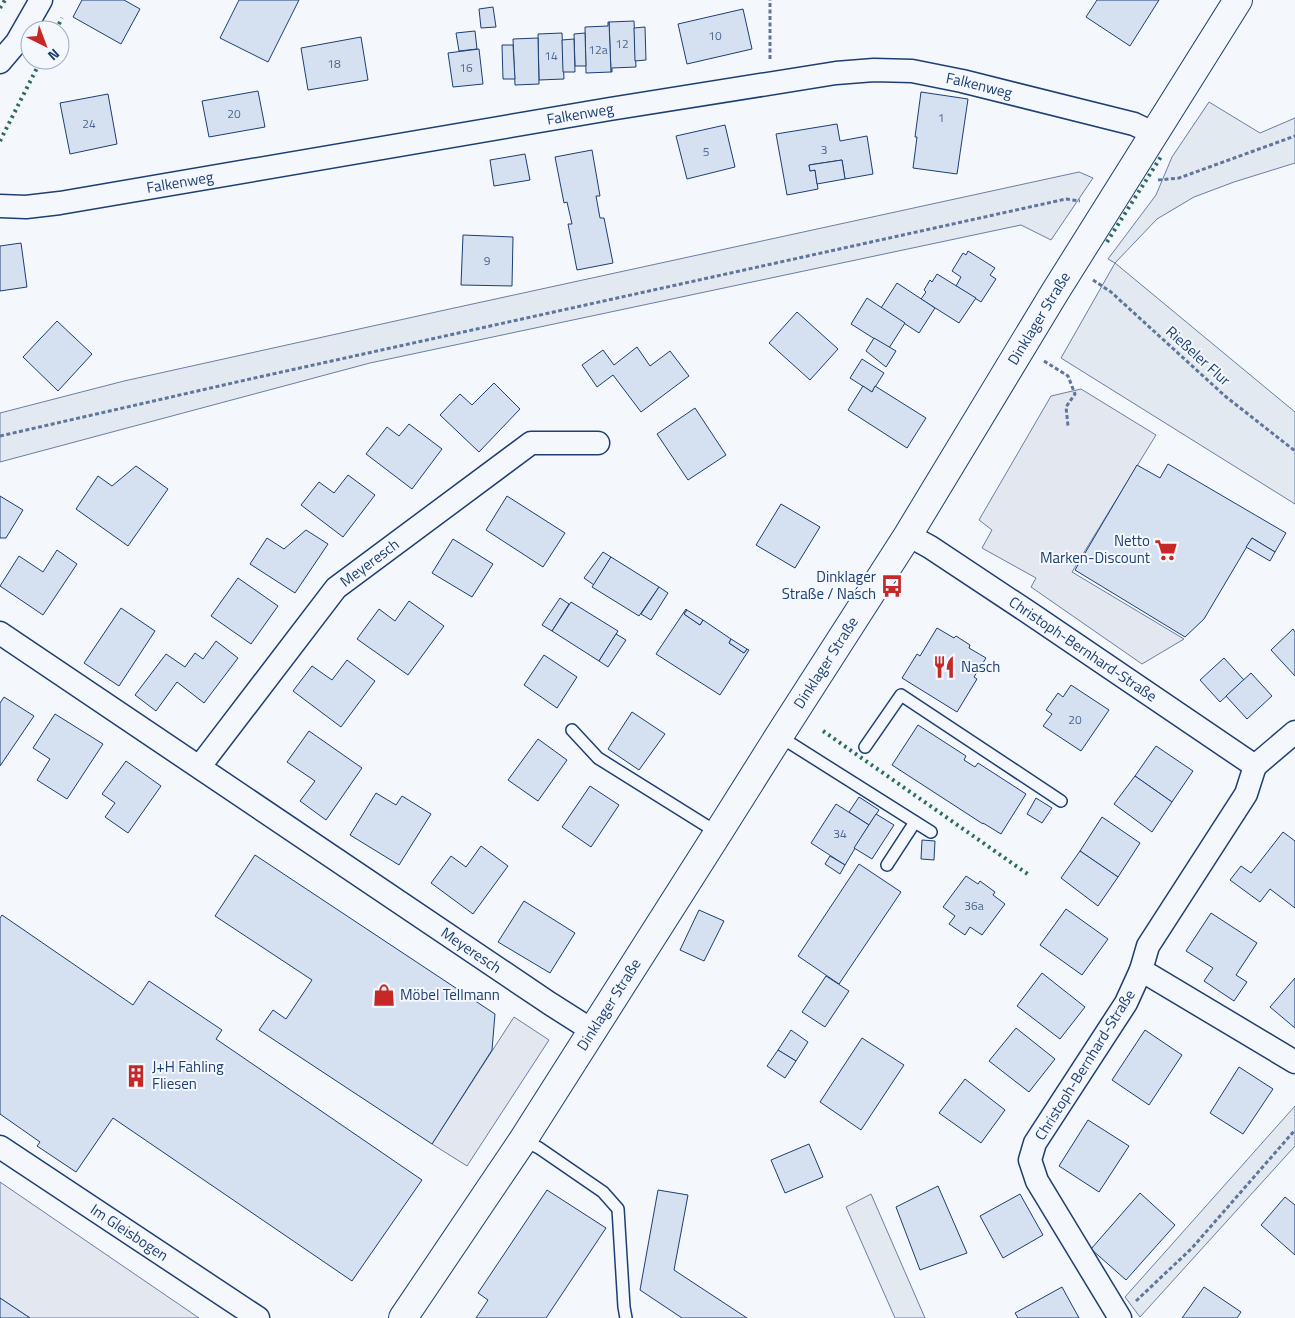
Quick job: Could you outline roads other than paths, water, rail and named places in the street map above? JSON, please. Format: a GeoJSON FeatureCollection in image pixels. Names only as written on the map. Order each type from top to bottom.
{"type":"FeatureCollection","features":[{"type":"Feature","properties":{"kind":"main road","name":"Dinklager Straße"},"geometry":{"type":"LineString","coordinates":[[403,1318],[523,1140],[908,534],[1055,292],[1238,0]]}},
{"type":"Feature","properties":{"kind":"street"},"geometry":{"type":"LineString","coordinates":[[0,62],[18,42],[41,0]]}},
{"type":"Feature","properties":{"kind":"street","name":"Falkenweg"},"geometry":{"type":"LineString","coordinates":[[0,206],[26,207],[60,203],[610,108],[836,73],[874,70],[912,72],[962,81],[1134,124],[1155,134]]}},
{"type":"Feature","properties":{"kind":"street","name":"Meyeresch"},"geometry":{"type":"LineString","coordinates":[[200,766],[336,588],[531,443],[598,443]]}},
{"type":"Feature","properties":{"kind":"street","name":"Christoph-Bernhard-Straße"},"geometry":{"type":"LineString","coordinates":[[908,534],[1031,614],[1255,766],[1246,794],[1148,946],[1141,970],[1126,1003],[1035,1143],[1030,1160],[1037,1181],[1118,1317]]}},
{"type":"Feature","properties":{"kind":"street","name":"Meyeresch"},"geometry":{"type":"LineString","coordinates":[[0,633],[593,1031]]}},
{"type":"Feature","properties":{"kind":"street"},"geometry":{"type":"LineString","coordinates":[[1255,766],[1295,732]]}},
{"type":"Feature","properties":{"kind":"street"},"geometry":{"type":"LineString","coordinates":[[1141,970],[1295,1062]]}},
{"type":"Feature","properties":{"kind":"street","name":"Im Gleisbogen"},"geometry":{"type":"LineString","coordinates":[[0,1147],[258,1318]]}},
{"type":"Feature","properties":{"kind":"lane"},"geometry":{"type":"LineString","coordinates":[[865,747],[901,695],[1061,801]]}},
{"type":"Feature","properties":{"kind":"lane"},"geometry":{"type":"LineString","coordinates":[[572,730],[598,758],[718,833]]}},
{"type":"Feature","properties":{"kind":"lane"},"geometry":{"type":"LineString","coordinates":[[779,736],[930,832]]}},
{"type":"Feature","properties":{"kind":"lane"},"geometry":{"type":"LineString","coordinates":[[887,865],[915,822]]}},
{"type":"Feature","properties":{"kind":"lane"},"geometry":{"type":"LineString","coordinates":[[523,1140],[539,1148],[603,1192],[618,1210],[626,1318]]}},
{"type":"Feature","properties":{"kind":"place","name":"Netto Marken-Discount"},"geometry":{"type":"Point","coordinates":[1166,550]}},
{"type":"Feature","properties":{"kind":"place","name":"Dinklager Straße / Nasch"},"geometry":{"type":"Point","coordinates":[892,586]}},
{"type":"Feature","properties":{"kind":"place","name":"Nasch"},"geometry":{"type":"Point","coordinates":[944,667]}},
{"type":"Feature","properties":{"kind":"place","name":"Möbel Tellmann"},"geometry":{"type":"Point","coordinates":[384,995]}},
{"type":"Feature","properties":{"kind":"place","name":"J+H Fahling Fliesen"},"geometry":{"type":"Point","coordinates":[136,1076]}}]}
